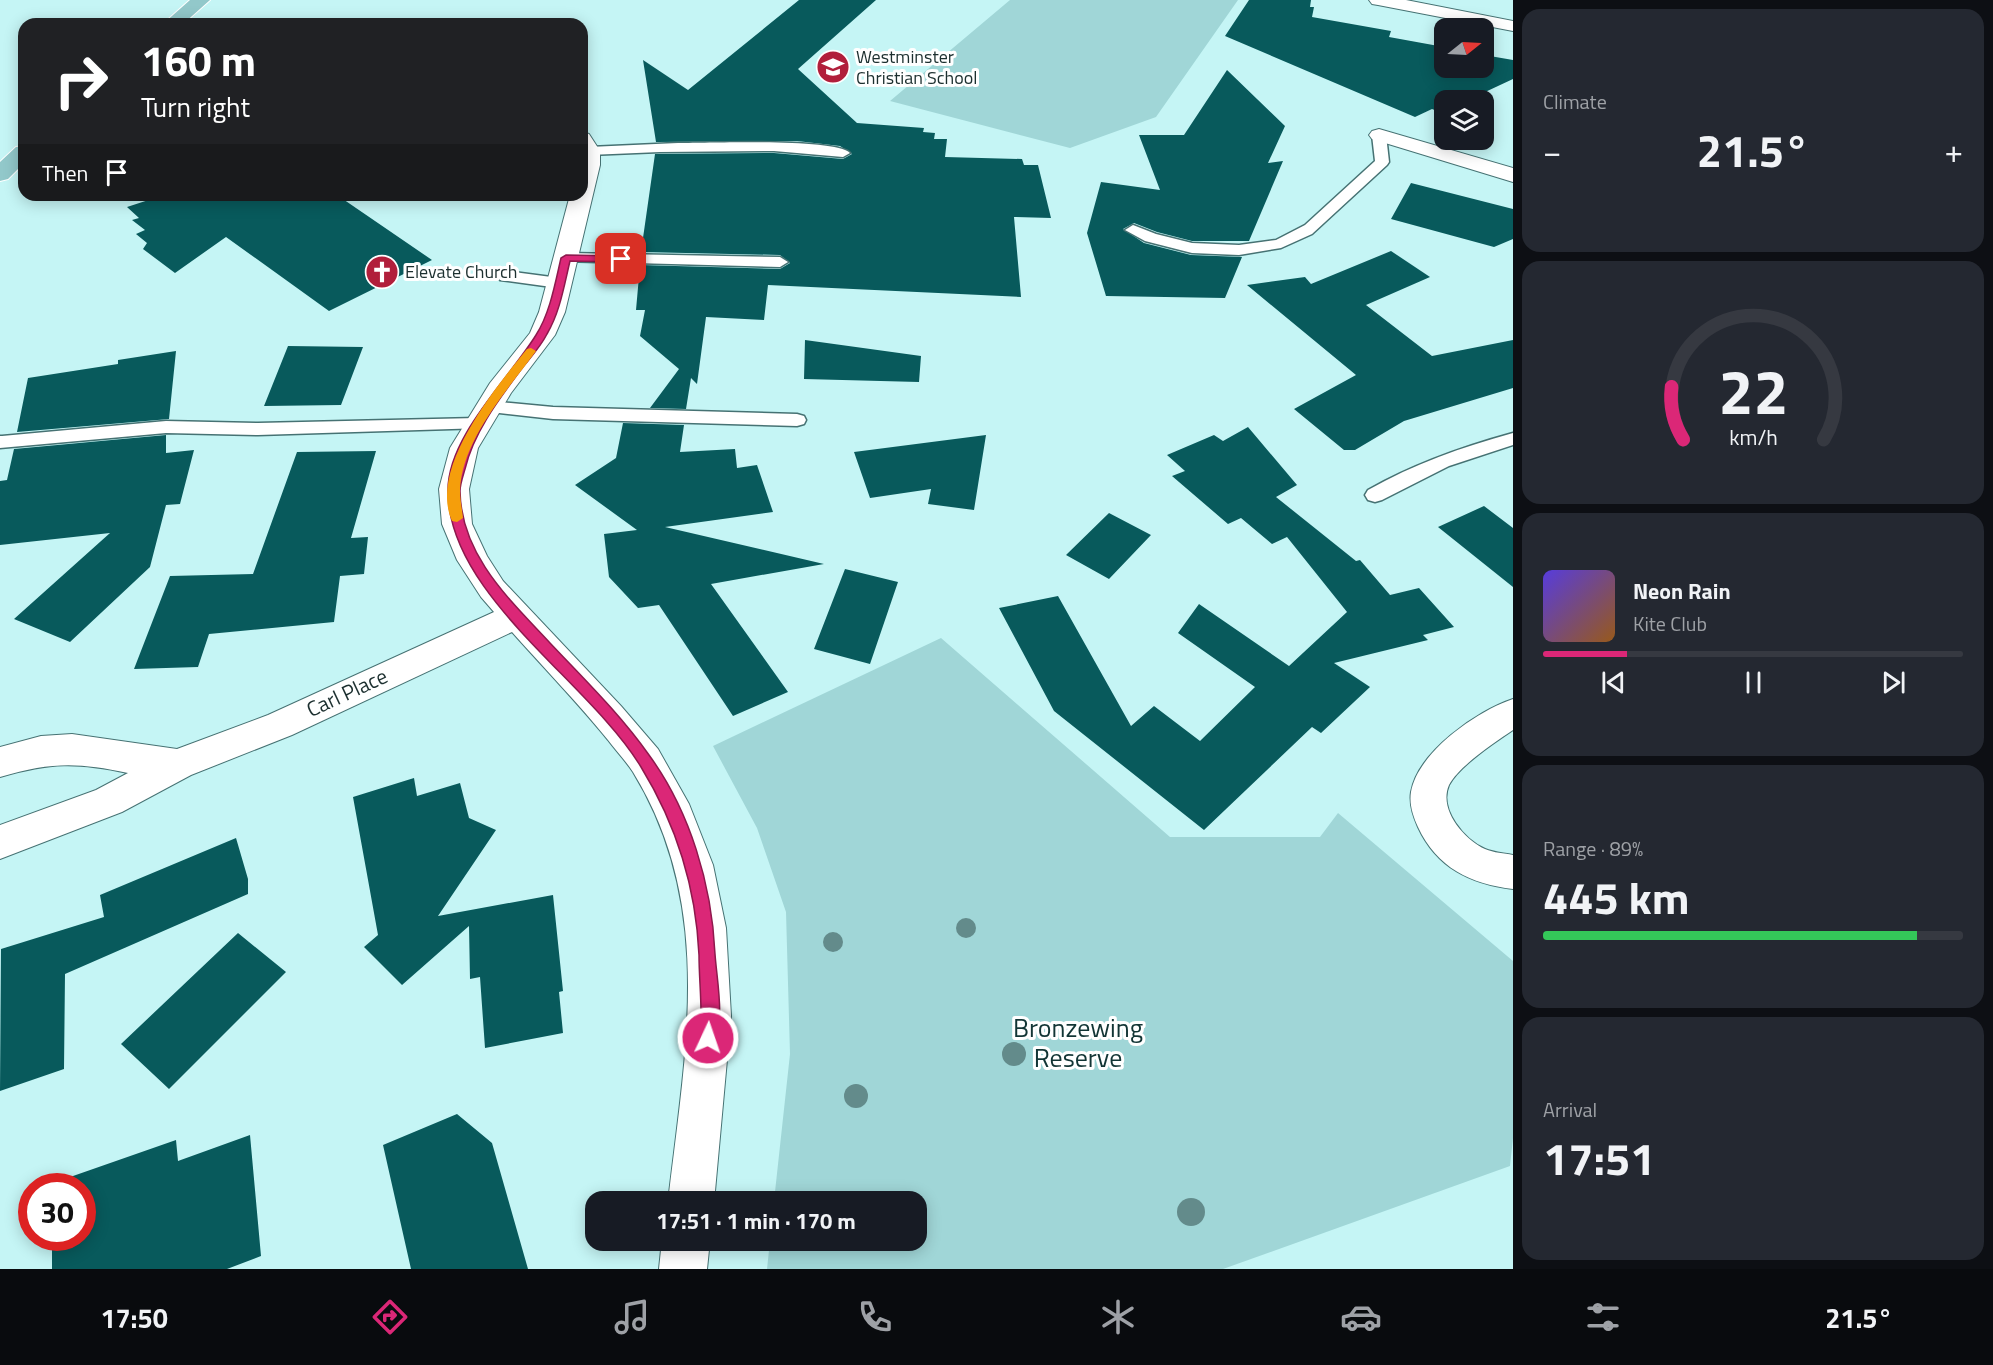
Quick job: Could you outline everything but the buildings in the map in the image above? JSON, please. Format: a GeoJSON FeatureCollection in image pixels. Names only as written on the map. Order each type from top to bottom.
{"type":"FeatureCollection","features":[{"type":"Feature","properties":{"kind":"main road"},"geometry":{"type":"LineString","coordinates":[[179,18],[201,0]]}},
{"type":"Feature","properties":{"kind":"main road"},"geometry":{"type":"LineString","coordinates":[[0,174],[18,158]]}},
{"type":"Feature","properties":{"kind":"street"},"geometry":{"type":"LineString","coordinates":[[1378,0],[1513,26]]}},
{"type":"Feature","properties":{"kind":"street"},"geometry":{"type":"LineString","coordinates":[[1379,135],[1513,175]]}},
{"type":"Feature","properties":{"kind":"street"},"geometry":{"type":"LineString","coordinates":[[580,201],[552,312],[542,335],[483,415],[464,448],[454,489],[457,524],[473,560],[492,589],[609,716],[645,760],[670,804],[694,865],[706,928],[710,1016],[692,1191]]}},
{"type":"Feature","properties":{"kind":"street","name":"Carl Place"},"geometry":{"type":"LineString","coordinates":[[0,842],[109,801],[178,764],[280,725],[515,616]]}},
{"type":"Feature","properties":{"kind":"street"},"geometry":{"type":"LineString","coordinates":[[1513,713],[1502,718],[1470,742],[1443,767],[1433,780],[1429,793],[1431,815],[1443,838],[1468,859],[1493,870],[1513,872]]}},
{"type":"Feature","properties":{"kind":"street","name":"Carl Place"},"geometry":{"type":"LineString","coordinates":[[0,762],[63,748],[82,749],[153,764],[178,764]]}},
{"type":"Feature","properties":{"kind":"street"},"geometry":{"type":"LineString","coordinates":[[683,1269],[685,1251]]}},
{"type":"Feature","properties":{"kind":"lane"},"geometry":{"type":"LineString","coordinates":[[1133,230],[1156,240],[1206,248],[1249,249],[1285,242],[1310,229],[1382,162],[1379,135]]}},
{"type":"Feature","properties":{"kind":"lane"},"geometry":{"type":"LineString","coordinates":[[588,145],[793,147],[821,148],[843,153]]}},
{"type":"Feature","properties":{"kind":"lane"},"geometry":{"type":"LineString","coordinates":[[506,276],[563,270],[780,262]]}},
{"type":"Feature","properties":{"kind":"lane"},"geometry":{"type":"LineString","coordinates":[[2,442],[166,427],[258,429],[553,413],[797,420]]}},
{"type":"Feature","properties":{"kind":"lane"},"geometry":{"type":"LineString","coordinates":[[1375,495],[1405,477],[1439,461],[1511,442]]}},
{"type":"Feature","properties":{"kind":"green space"},"geometry":{"type":"Polygon","coordinates":[[[1010,0],[1238,0],[1156,117],[1070,148],[890,101],[1010,0]]]}},
{"type":"Feature","properties":{"kind":"green space","name":"Bronzewing Reserve"},"geometry":{"type":"Polygon","coordinates":[[[941,638],[1170,837],[1320,837],[1338,813],[1513,961],[1513,1138],[1510,1166],[1223,1269],[767,1269],[769,1251],[927,1251],[927,1191],[775,1191],[790,1054],[786,912],[757,828],[713,746],[941,638]]]}},
{"type":"Feature","properties":{"kind":"slow traffic"},"geometry":{"type":"LineString","coordinates":[[457,518],[454,489],[464,448],[500,389],[531,351]]}},
{"type":"Feature","properties":{"kind":"place","name":"Westminster Christian School"},"geometry":{"type":"Point","coordinates":[833,67]}},
{"type":"Feature","properties":{"kind":"place","name":"Elevate Church"},"geometry":{"type":"Point","coordinates":[382,272]}},
{"type":"Feature","properties":{"kind":"route"},"geometry":{"type":"LineString","coordinates":[[621,259],[566,258],[552,312],[542,335],[523,363],[500,389],[464,448],[454,489],[457,524],[473,560],[492,589],[609,716],[645,760],[670,804],[694,865],[706,928],[710,1016],[708,1038]]}}]}
